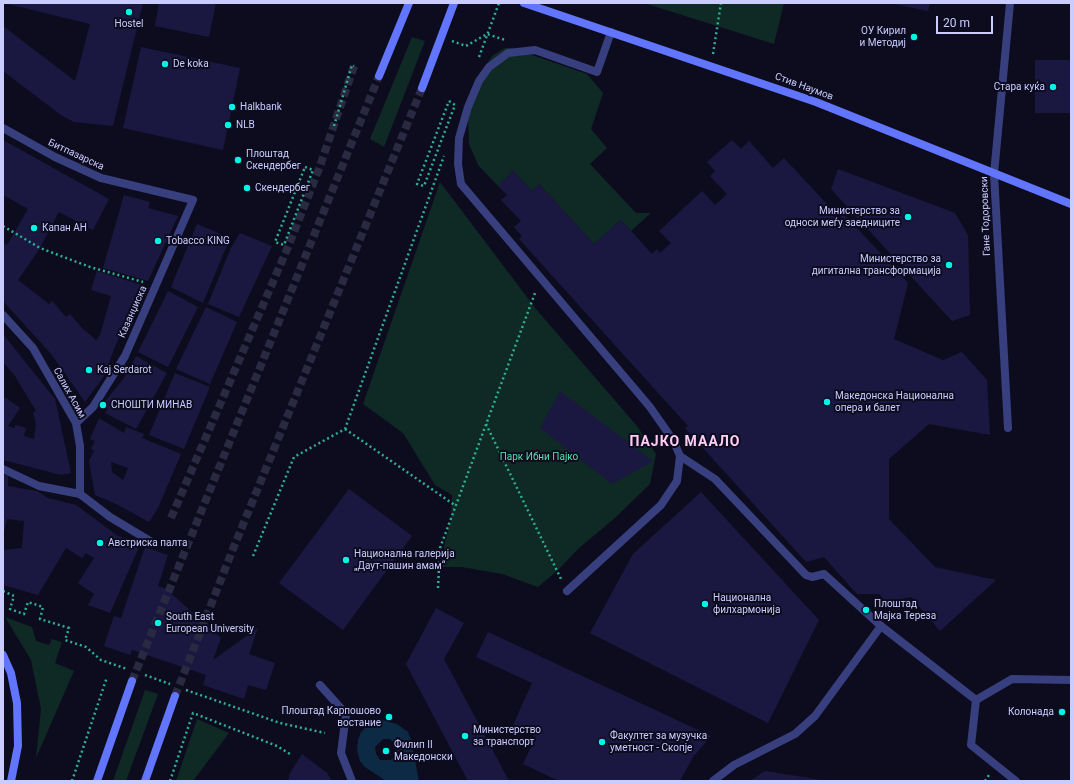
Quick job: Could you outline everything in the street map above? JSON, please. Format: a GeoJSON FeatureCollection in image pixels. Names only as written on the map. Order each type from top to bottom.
{"type":"FeatureCollection","features":[{"type":"Feature","properties":{"kind":"street"},"geometry":{"type":"LineString","coordinates":[[379,76],[409,3]]}},
{"type":"Feature","properties":{"kind":"street"},"geometry":{"type":"LineString","coordinates":[[422,88],[454,3]]}},
{"type":"Feature","properties":{"kind":"street","name":"Стив Наумов"},"geometry":{"type":"LineString","coordinates":[[524,3],[816,102],[1071,204]]}},
{"type":"Feature","properties":{"kind":"street","name":"Гане Тодоровски"},"geometry":{"type":"LineString","coordinates":[[1008,428],[994,174],[1010,3]]}},
{"type":"Feature","properties":{"kind":"street"},"geometry":{"type":"LineString","coordinates":[[567,591],[661,505],[677,480],[680,456],[673,440],[650,407],[461,184],[458,164],[459,138],[468,107],[479,81],[489,67],[508,53],[535,50],[597,72],[611,32]]}},
{"type":"Feature","properties":{"kind":"street","name":"Битпазарска"},"geometry":{"type":"LineString","coordinates":[[3,128],[55,157],[101,178],[192,200]]}},
{"type":"Feature","properties":{"kind":"street","name":"Казанџиска"},"geometry":{"type":"LineString","coordinates":[[76,423],[93,407],[125,356],[192,200]]}},
{"type":"Feature","properties":{"kind":"street","name":"Салих Асим"},"geometry":{"type":"LineString","coordinates":[[3,315],[33,348],[76,423],[80,446],[80,494]]}},
{"type":"Feature","properties":{"kind":"street"},"geometry":{"type":"LineString","coordinates":[[680,456],[715,479],[806,575],[812,577],[824,574],[881,626],[976,700]]}},
{"type":"Feature","properties":{"kind":"street"},"geometry":{"type":"LineString","coordinates":[[3,470],[39,486],[80,494],[110,517],[150,541]]}},
{"type":"Feature","properties":{"kind":"street"},"geometry":{"type":"LineString","coordinates":[[713,781],[734,765],[795,734],[815,716],[881,626]]}},
{"type":"Feature","properties":{"kind":"street"},"geometry":{"type":"LineString","coordinates":[[3,655],[11,673],[17,703],[18,746],[11,781]]}},
{"type":"Feature","properties":{"kind":"street"},"geometry":{"type":"LineString","coordinates":[[976,700],[1012,679],[1071,680]]}},
{"type":"Feature","properties":{"kind":"street"},"geometry":{"type":"LineString","coordinates":[[96,781],[132,680]]}},
{"type":"Feature","properties":{"kind":"street"},"geometry":{"type":"LineString","coordinates":[[320,685],[346,714],[341,753],[352,781]]}},
{"type":"Feature","properties":{"kind":"street"},"geometry":{"type":"LineString","coordinates":[[145,781],[175,696]]}},
{"type":"Feature","properties":{"kind":"street"},"geometry":{"type":"LineString","coordinates":[[976,700],[971,745],[1016,781]]}},
{"type":"Feature","properties":{"kind":"path"},"geometry":{"type":"LineString","coordinates":[[476,64],[499,3]]}},
{"type":"Feature","properties":{"kind":"path"},"geometry":{"type":"LineString","coordinates":[[711,66],[721,3]]}},
{"type":"Feature","properties":{"kind":"path"},"geometry":{"type":"LineString","coordinates":[[442,37],[466,46],[487,34]]}},
{"type":"Feature","properties":{"kind":"path"},"geometry":{"type":"LineString","coordinates":[[334,126],[352,65],[354,66]]}},
{"type":"Feature","properties":{"kind":"path"},"geometry":{"type":"LineString","coordinates":[[449,101],[455,105],[424,186],[417,184],[425,164],[449,101]]}},
{"type":"Feature","properties":{"kind":"path"},"geometry":{"type":"LineString","coordinates":[[253,556],[294,457],[344,429],[444,155]]}},
{"type":"Feature","properties":{"kind":"path"},"geometry":{"type":"LineString","coordinates":[[305,167],[313,170],[284,245],[275,242],[305,167]]}},
{"type":"Feature","properties":{"kind":"path"},"geometry":{"type":"LineString","coordinates":[[3,226],[40,248],[90,266],[156,286]]}},
{"type":"Feature","properties":{"kind":"path"},"geometry":{"type":"LineString","coordinates":[[438,588],[440,548],[541,277]]}},
{"type":"Feature","properties":{"kind":"path"},"geometry":{"type":"LineString","coordinates":[[486,423],[567,591]]}},
{"type":"Feature","properties":{"kind":"path"},"geometry":{"type":"LineString","coordinates":[[344,429],[456,506]]}},
{"type":"Feature","properties":{"kind":"path"},"geometry":{"type":"LineString","coordinates":[[3,591],[14,596],[10,609],[24,614],[28,602],[44,607],[40,619],[69,628],[65,640],[86,647]]}},
{"type":"Feature","properties":{"kind":"path"},"geometry":{"type":"LineString","coordinates":[[72,781],[107,677]]}},
{"type":"Feature","properties":{"kind":"path"},"geometry":{"type":"LineString","coordinates":[[170,781],[193,713],[277,746],[290,754]]}},
{"type":"Feature","properties":{"kind":"path"},"geometry":{"type":"LineString","coordinates":[[284,724],[325,733]]}},
{"type":"Feature","properties":{"kind":"green space"},"geometry":{"type":"Polygon","coordinates":[[[644,3],[784,3],[774,44],[644,3]]]}},
{"type":"Feature","properties":{"kind":"green space"},"geometry":{"type":"Polygon","coordinates":[[[412,37],[425,41],[384,147],[370,139],[412,37]]]}},
{"type":"Feature","properties":{"kind":"green space"},"geometry":{"type":"Polygon","coordinates":[[[505,48],[512,48],[587,74],[603,93],[591,129],[607,148],[590,164],[636,213],[651,213],[631,231],[621,220],[594,244],[539,184],[532,191],[513,171],[498,186],[478,165],[469,144],[468,117],[487,64],[492,56],[505,48]]]}},
{"type":"Feature","properties":{"kind":"green space","name":"Парк Ибни Пајко"},"geometry":{"type":"Polygon","coordinates":[[[440,182],[536,309],[637,426],[656,454],[650,484],[616,517],[578,549],[557,571],[538,587],[502,574],[462,567],[439,567],[451,519],[452,495],[435,485],[403,433],[363,404],[440,182]]]}},
{"type":"Feature","properties":{"kind":"green space"},"geometry":{"type":"Polygon","coordinates":[[[5,617],[32,627],[36,641],[49,645],[52,639],[62,642],[55,663],[74,671],[36,758],[41,709],[31,660],[5,617]]]}},
{"type":"Feature","properties":{"kind":"green space"},"geometry":{"type":"Polygon","coordinates":[[[145,690],[158,694],[126,781],[113,781],[145,690]]]}},
{"type":"Feature","properties":{"kind":"green space"},"geometry":{"type":"Polygon","coordinates":[[[197,719],[229,733],[193,781],[176,781],[197,719]]]}},
{"type":"Feature","properties":{"kind":"water"},"geometry":{"type":"Polygon","coordinates":[[[382,720],[397,724],[408,732],[419,781],[386,781],[365,767],[360,761],[357,750],[361,732],[368,725],[382,720]],[[383,739],[375,747],[376,754],[380,760],[391,760],[396,754],[395,744],[390,739],[383,739]]]}},
{"type":"Feature","properties":{"kind":"building"},"geometry":{"type":"Polygon","coordinates":[[[4,3],[143,3],[113,126],[74,122],[61,115],[3,71],[3,26],[75,81],[90,24],[4,3]]]}},
{"type":"Feature","properties":{"kind":"building"},"geometry":{"type":"Polygon","coordinates":[[[159,3],[216,3],[209,37],[155,26],[159,3]]]}},
{"type":"Feature","properties":{"kind":"building"},"geometry":{"type":"Polygon","coordinates":[[[890,3],[930,3],[928,11],[890,3]]]}},
{"type":"Feature","properties":{"kind":"building"},"geometry":{"type":"Polygon","coordinates":[[[141,47],[240,68],[223,150],[123,128],[141,47]]]}},
{"type":"Feature","properties":{"kind":"building","name":"Стара куќа"},"geometry":{"type":"Polygon","coordinates":[[[1035,60],[1071,60],[1071,113],[1035,113],[1035,60]]]}},
{"type":"Feature","properties":{"kind":"building"},"geometry":{"type":"Polygon","coordinates":[[[3,140],[109,199],[93,230],[59,212],[40,248],[18,280],[49,304],[52,301],[66,317],[70,314],[82,328],[96,340],[100,335],[111,296],[91,290],[97,271],[145,286],[116,344],[104,376],[85,402],[52,355],[3,301],[3,243],[7,245],[28,209],[3,195],[3,140]]]}},
{"type":"Feature","properties":{"kind":"building","name":"Македонска Национална опера и балет"},"geometry":{"type":"Polygon","coordinates":[[[732,140],[741,149],[749,141],[773,168],[784,158],[840,218],[844,214],[908,283],[894,339],[943,360],[962,352],[987,380],[990,435],[929,424],[889,459],[889,519],[935,567],[996,580],[940,631],[911,597],[886,602],[879,594],[857,594],[824,557],[806,562],[685,428],[688,426],[519,239],[522,236],[514,227],[521,221],[501,200],[507,195],[498,186],[513,171],[532,191],[539,184],[594,244],[621,220],[652,254],[657,249],[660,253],[671,243],[659,231],[702,191],[715,205],[727,194],[710,176],[715,171],[707,162],[732,140]]]}},
{"type":"Feature","properties":{"kind":"building"},"geometry":{"type":"Polygon","coordinates":[[[838,169],[955,213],[968,235],[970,315],[952,321],[831,189],[838,169]]]}},
{"type":"Feature","properties":{"kind":"building"},"geometry":{"type":"Polygon","coordinates":[[[124,195],[150,202],[148,208],[178,216],[148,281],[103,268],[124,195]]]}},
{"type":"Feature","properties":{"kind":"building"},"geometry":{"type":"Polygon","coordinates":[[[197,224],[230,238],[203,303],[171,287],[197,224]]]}},
{"type":"Feature","properties":{"kind":"building"},"geometry":{"type":"Polygon","coordinates":[[[240,233],[272,246],[239,317],[208,304],[231,248],[240,233]]]}},
{"type":"Feature","properties":{"kind":"building"},"geometry":{"type":"Polygon","coordinates":[[[168,291],[198,307],[168,367],[138,352],[168,291]]]}},
{"type":"Feature","properties":{"kind":"building"},"geometry":{"type":"Polygon","coordinates":[[[206,307],[237,322],[210,384],[176,369],[206,307]]]}},
{"type":"Feature","properties":{"kind":"building"},"geometry":{"type":"Polygon","coordinates":[[[3,334],[55,399],[71,473],[61,475],[3,460],[3,396],[20,408],[8,426],[15,428],[15,425],[26,428],[24,436],[34,439],[36,424],[33,413],[36,411],[15,376],[3,362],[3,334]]]}},
{"type":"Feature","properties":{"kind":"building"},"geometry":{"type":"Polygon","coordinates":[[[136,356],[167,373],[136,429],[105,413],[108,408],[102,405],[124,378],[136,356]]]}},
{"type":"Feature","properties":{"kind":"building"},"geometry":{"type":"Polygon","coordinates":[[[175,373],[210,387],[184,449],[149,435],[175,373]]]}},
{"type":"Feature","properties":{"kind":"building"},"geometry":{"type":"Polygon","coordinates":[[[560,391],[653,461],[612,484],[540,428],[560,391]]]}},
{"type":"Feature","properties":{"kind":"building"},"geometry":{"type":"Polygon","coordinates":[[[99,418],[124,433],[126,427],[144,434],[142,438],[181,454],[158,508],[149,522],[118,505],[95,495],[89,461],[94,451],[91,449],[95,441],[90,439],[99,418]],[[111,462],[112,472],[123,480],[128,468],[111,462]]]}},
{"type":"Feature","properties":{"kind":"building"},"geometry":{"type":"Polygon","coordinates":[[[3,474],[8,476],[8,486],[37,491],[48,498],[76,505],[118,536],[134,542],[139,547],[110,613],[88,605],[94,594],[78,583],[94,558],[86,553],[82,558],[66,548],[38,595],[3,585],[3,550],[22,548],[24,521],[7,519],[3,531],[3,474]]]}},
{"type":"Feature","properties":{"kind":"building","name":"Национална галерија „Даут-пашин амам“"},"geometry":{"type":"Polygon","coordinates":[[[349,489],[412,536],[343,630],[279,583],[349,489]]]}},
{"type":"Feature","properties":{"kind":"building","name":"Национална филхармонија"},"geometry":{"type":"Polygon","coordinates":[[[701,492],[819,620],[768,723],[590,633],[633,554],[701,492]]]}},
{"type":"Feature","properties":{"kind":"building","name":"South East European University"},"geometry":{"type":"Polygon","coordinates":[[[145,547],[168,555],[158,586],[166,589],[221,638],[213,660],[258,628],[249,654],[275,663],[266,690],[248,685],[244,699],[203,685],[206,675],[132,650],[130,655],[104,646],[114,616],[121,618],[145,547]]]}},
{"type":"Feature","properties":{"kind":"building","name":"Министерство за транспорт"},"geometry":{"type":"Polygon","coordinates":[[[436,608],[464,623],[444,659],[509,781],[468,781],[406,664],[436,608]]]}},
{"type":"Feature","properties":{"kind":"building"},"geometry":{"type":"Polygon","coordinates":[[[488,632],[711,736],[693,757],[680,781],[559,781],[523,764],[536,737],[513,725],[532,683],[476,657],[488,632]]]}},
{"type":"Feature","properties":{"kind":"building"},"geometry":{"type":"Polygon","coordinates":[[[302,754],[327,773],[332,781],[288,781],[290,773],[302,754]]]}},
{"type":"Feature","properties":{"kind":"building"},"geometry":{"type":"Polygon","coordinates":[[[765,771],[822,780],[822,781],[750,781],[765,771]]]}},
{"type":"Feature","properties":{"kind":"tunnel"},"geometry":{"type":"LineString","coordinates":[[171,518],[288,247],[319,169],[354,66]]}},
{"type":"Feature","properties":{"kind":"tunnel"},"geometry":{"type":"LineString","coordinates":[[132,681],[379,76]]}},
{"type":"Feature","properties":{"kind":"tunnel"},"geometry":{"type":"LineString","coordinates":[[175,696],[233,549],[422,88]]}},
{"type":"Feature","properties":{"kind":"place","name":"Hostel"},"geometry":{"type":"Point","coordinates":[129,12]}},
{"type":"Feature","properties":{"kind":"place","name":"ОУ Кирил и Методиј"},"geometry":{"type":"Point","coordinates":[914,37]}},
{"type":"Feature","properties":{"kind":"place","name":"De koka"},"geometry":{"type":"Point","coordinates":[165,64]}},
{"type":"Feature","properties":{"kind":"place","name":"Стара куќа"},"geometry":{"type":"Point","coordinates":[1053,87]}},
{"type":"Feature","properties":{"kind":"place","name":"Halkbank"},"geometry":{"type":"Point","coordinates":[232,107]}},
{"type":"Feature","properties":{"kind":"place","name":"NLB"},"geometry":{"type":"Point","coordinates":[228,125]}},
{"type":"Feature","properties":{"kind":"place","name":"Плоштад Скендербег"},"geometry":{"type":"Point","coordinates":[238,160]}},
{"type":"Feature","properties":{"kind":"place","name":"Скендербег"},"geometry":{"type":"Point","coordinates":[247,188]}},
{"type":"Feature","properties":{"kind":"place","name":"Министерство за односи меѓу заедниците"},"geometry":{"type":"Point","coordinates":[908,217]}},
{"type":"Feature","properties":{"kind":"place","name":"Капан АН"},"geometry":{"type":"Point","coordinates":[34,228]}},
{"type":"Feature","properties":{"kind":"place","name":"Tobacco KING"},"geometry":{"type":"Point","coordinates":[158,241]}},
{"type":"Feature","properties":{"kind":"place","name":"Министерство за дигитална трансформација"},"geometry":{"type":"Point","coordinates":[949,265]}},
{"type":"Feature","properties":{"kind":"place","name":"Kaj Serdarot"},"geometry":{"type":"Point","coordinates":[89,370]}},
{"type":"Feature","properties":{"kind":"place","name":"Македонска Национална опера и балет"},"geometry":{"type":"Point","coordinates":[827,402]}},
{"type":"Feature","properties":{"kind":"place","name":"СНОШТИ МИНАВ"},"geometry":{"type":"Point","coordinates":[103,405]}},
{"type":"Feature","properties":{"kind":"place","name":"Австриска палта"},"geometry":{"type":"Point","coordinates":[100,543]}},
{"type":"Feature","properties":{"kind":"place","name":"Национална галерија „Даут-пашин амам“"},"geometry":{"type":"Point","coordinates":[346,560]}},
{"type":"Feature","properties":{"kind":"place","name":"Национална филхармонија"},"geometry":{"type":"Point","coordinates":[705,604]}},
{"type":"Feature","properties":{"kind":"place","name":"Плоштад Мајка Тереза"},"geometry":{"type":"Point","coordinates":[866,610]}},
{"type":"Feature","properties":{"kind":"place","name":"South East European University"},"geometry":{"type":"Point","coordinates":[158,623]}},
{"type":"Feature","properties":{"kind":"place","name":"Колонада"},"geometry":{"type":"Point","coordinates":[1062,712]}},
{"type":"Feature","properties":{"kind":"place","name":"Плоштад Карпошово востание"},"geometry":{"type":"Point","coordinates":[389,717]}},
{"type":"Feature","properties":{"kind":"place","name":"Министерство за транспорт"},"geometry":{"type":"Point","coordinates":[465,736]}},
{"type":"Feature","properties":{"kind":"place","name":"Факултет за музучка уметност - Скопје"},"geometry":{"type":"Point","coordinates":[602,742]}},
{"type":"Feature","properties":{"kind":"place","name":"Филип II Македонски"},"geometry":{"type":"Point","coordinates":[386,751]}},
{"type":"Feature","properties":{"kind":"district","name":"ПАЈКО МААЛО"},"geometry":{"type":"Point","coordinates":[685,442]}}]}
